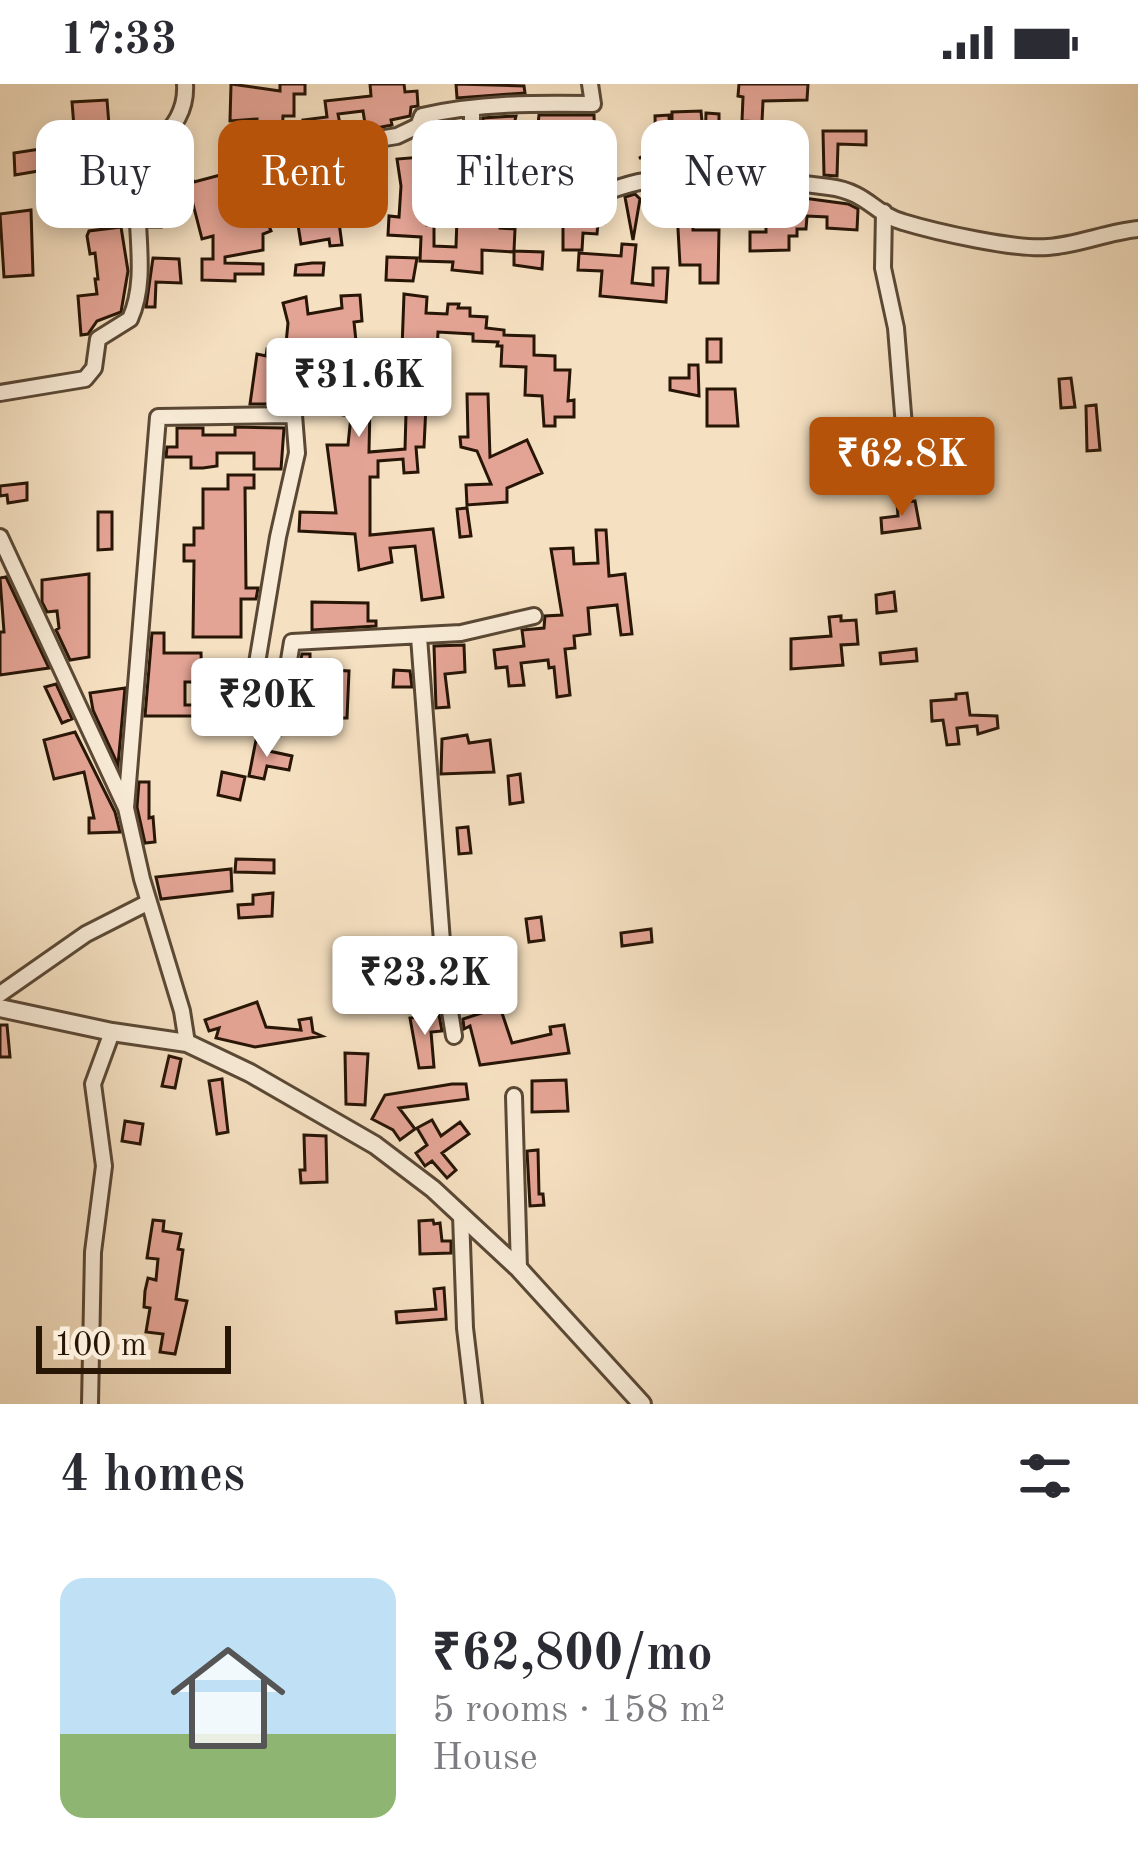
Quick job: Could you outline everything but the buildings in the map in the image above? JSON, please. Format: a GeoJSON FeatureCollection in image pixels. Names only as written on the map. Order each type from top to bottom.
{"type":"FeatureCollection","features":[{"type":"Feature","properties":{"kind":"street"},"geometry":{"type":"LineString","coordinates":[[0,393],[85,379],[94,368],[98,339],[130,319],[139,280],[140,169],[172,130],[186,100],[185,84]]}},
{"type":"Feature","properties":{"kind":"street"},"geometry":{"type":"LineString","coordinates":[[388,138],[418,126],[422,116],[535,101],[593,104],[590,84]]}},
{"type":"Feature","properties":{"kind":"street"},"geometry":{"type":"LineString","coordinates":[[472,109],[472,177],[496,179],[524,200],[564,202],[609,195],[632,183],[663,178],[716,179],[831,187],[862,194],[897,221],[1047,248],[1138,229]]}},
{"type":"Feature","properties":{"kind":"street"},"geometry":{"type":"LineString","coordinates":[[884,212],[883,268],[896,328],[908,475]]}},
{"type":"Feature","properties":{"kind":"street"},"geometry":{"type":"LineString","coordinates":[[126,808],[158,417],[294,415],[297,453],[247,723],[278,727],[292,642],[461,633],[534,616]]}},
{"type":"Feature","properties":{"kind":"street"},"geometry":{"type":"LineString","coordinates":[[0,537],[126,808],[187,1043]]}},
{"type":"Feature","properties":{"kind":"street"},"geometry":{"type":"LineString","coordinates":[[419,637],[445,981],[454,1036]]}},
{"type":"Feature","properties":{"kind":"street"},"geometry":{"type":"LineString","coordinates":[[0,994],[86,934],[149,902]]}},
{"type":"Feature","properties":{"kind":"street"},"geometry":{"type":"LineString","coordinates":[[0,1008],[187,1043],[250,1072],[375,1145],[519,1269],[642,1404]]}},
{"type":"Feature","properties":{"kind":"street"},"geometry":{"type":"LineString","coordinates":[[90,1404],[93,1252],[104,1166],[93,1084],[112,1032]]}},
{"type":"Feature","properties":{"kind":"street"},"geometry":{"type":"LineString","coordinates":[[514,1096],[519,1269]]}},
{"type":"Feature","properties":{"kind":"street"},"geometry":{"type":"LineString","coordinates":[[461,1215],[465,1328],[474,1404]]}}]}
